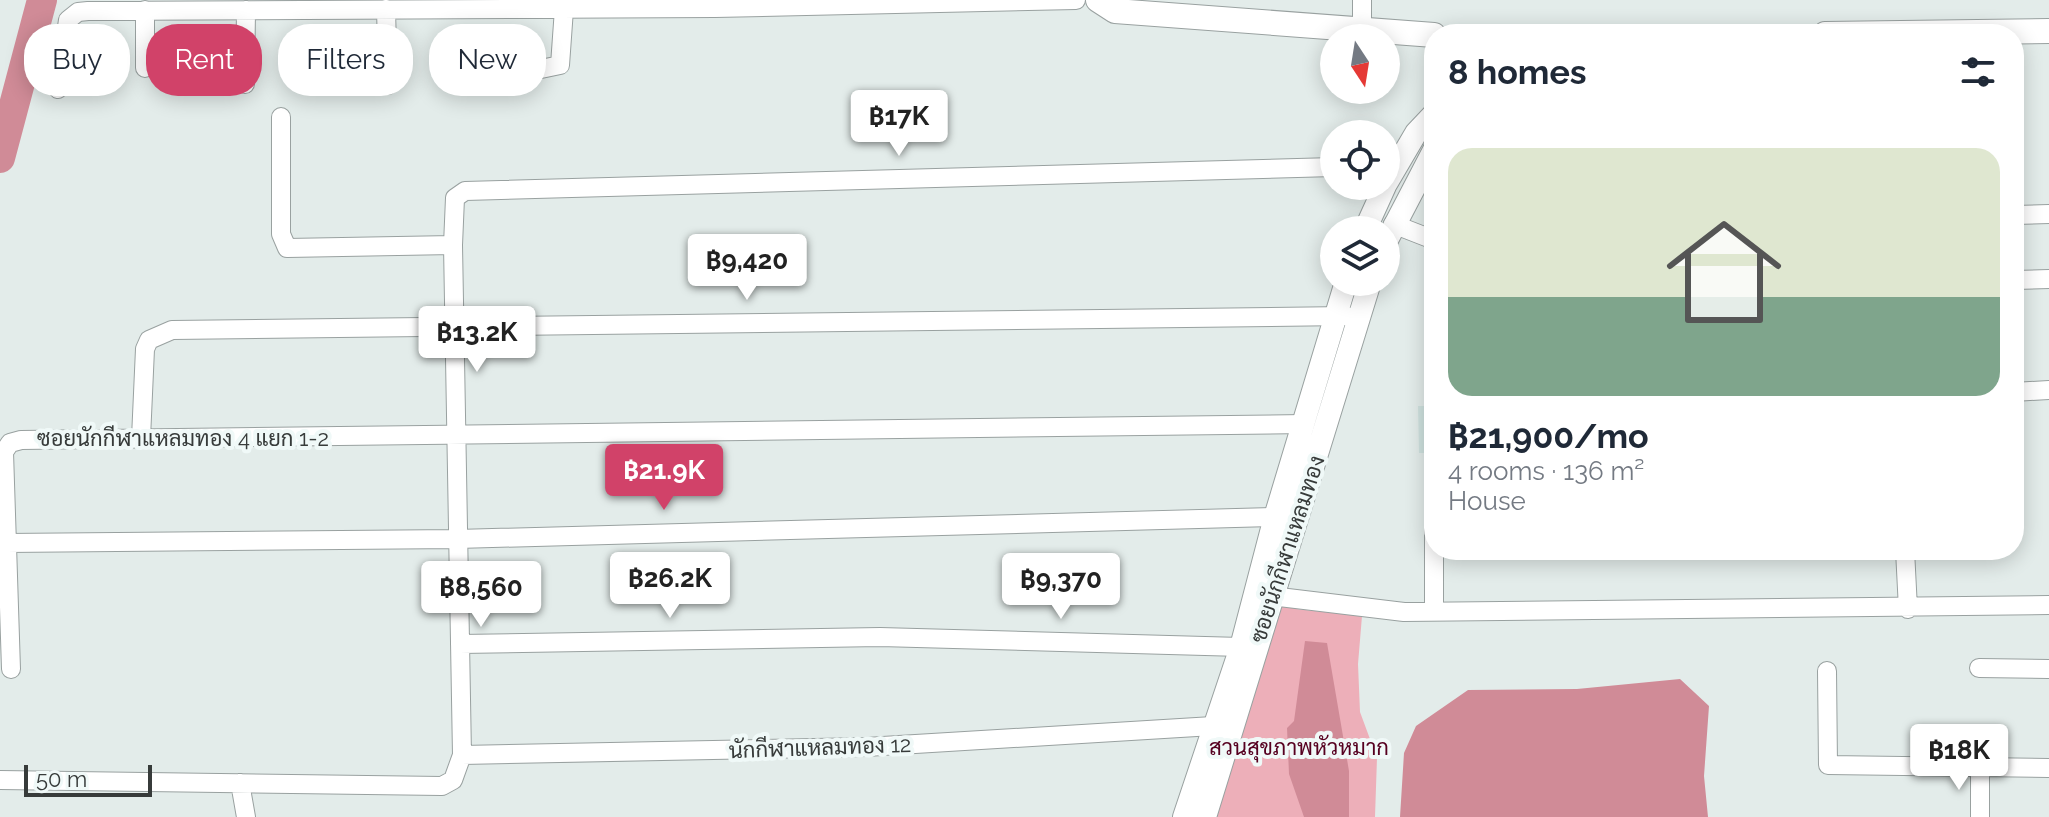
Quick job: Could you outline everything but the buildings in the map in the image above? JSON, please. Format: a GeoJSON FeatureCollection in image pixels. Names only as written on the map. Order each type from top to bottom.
{"type":"FeatureCollection","features":[{"type":"Feature","properties":{"kind":"main road"},"geometry":{"type":"LineString","coordinates":[[1098,0],[1115,11],[1320,26]]}},
{"type":"Feature","properties":{"kind":"main road"},"geometry":{"type":"LineString","coordinates":[[2024,31],[2049,31]]}},
{"type":"Feature","properties":{"kind":"main road"},"geometry":{"type":"LineString","coordinates":[[1400,32],[1424,34]]}},
{"type":"Feature","properties":{"kind":"street"},"geometry":{"type":"LineString","coordinates":[[67,24],[68,20],[89,5],[145,10],[386,9],[433,5],[564,9],[1076,0]]}},
{"type":"Feature","properties":{"kind":"street"},"geometry":{"type":"LineString","coordinates":[[1362,0],[1362,24]]}},
{"type":"Feature","properties":{"kind":"street"},"geometry":{"type":"LineString","coordinates":[[386,9],[386,24]]}},
{"type":"Feature","properties":{"kind":"street"},"geometry":{"type":"LineString","coordinates":[[546,68],[560,65],[564,9]]}},
{"type":"Feature","properties":{"kind":"street"},"geometry":{"type":"LineString","coordinates":[[145,10],[145,68]]}},
{"type":"Feature","properties":{"kind":"street"},"geometry":{"type":"LineString","coordinates":[[246,10],[246,24]]}},
{"type":"Feature","properties":{"kind":"street"},"geometry":{"type":"LineString","coordinates":[[281,117],[281,234],[287,248],[453,245]]}},
{"type":"Feature","properties":{"kind":"street"},"geometry":{"type":"LineString","coordinates":[[1400,159],[1424,127]]}},
{"type":"Feature","properties":{"kind":"street"},"geometry":{"type":"LineString","coordinates":[[0,780],[442,786],[453,780],[462,755],[462,720],[453,245],[455,198],[465,191],[1320,167]]}},
{"type":"Feature","properties":{"kind":"street"},"geometry":{"type":"LineString","coordinates":[[1399,216],[1424,169]]}},
{"type":"Feature","properties":{"kind":"street"},"geometry":{"type":"LineString","coordinates":[[2024,215],[2049,214]]}},
{"type":"Feature","properties":{"kind":"street"},"geometry":{"type":"LineString","coordinates":[[1400,235],[1424,238]]}},
{"type":"Feature","properties":{"kind":"street"},"geometry":{"type":"LineString","coordinates":[[2024,280],[2049,279]]}},
{"type":"Feature","properties":{"kind":"street","name":"ซอยนักกีฬาแหลมทอง"},"geometry":{"type":"LineString","coordinates":[[1205,817],[1271,596],[1347,316],[1346,296]]}},
{"type":"Feature","properties":{"kind":"street","name":"ซอยนักกีฬาแหลมทอง"},"geometry":{"type":"LineString","coordinates":[[1184,817],[1241,647],[1275,517],[1305,424],[1347,316],[1361,296]]}},
{"type":"Feature","properties":{"kind":"street"},"geometry":{"type":"LineString","coordinates":[[141,438],[145,349],[149,340],[172,330],[1347,316]]}},
{"type":"Feature","properties":{"kind":"street"},"geometry":{"type":"LineString","coordinates":[[2024,391],[2049,390]]}},
{"type":"Feature","properties":{"kind":"street","name":"ซอยนักกีฬาแหลมทอง 4 แยก 1-2"},"geometry":{"type":"LineString","coordinates":[[6,543],[4,452],[10,443],[21,440],[1305,424]]}},
{"type":"Feature","properties":{"kind":"street"},"geometry":{"type":"LineString","coordinates":[[11,669],[6,543],[457,539],[1275,517]]}},
{"type":"Feature","properties":{"kind":"street"},"geometry":{"type":"LineString","coordinates":[[1434,560],[1434,610]]}},
{"type":"Feature","properties":{"kind":"street"},"geometry":{"type":"LineString","coordinates":[[1906,560],[1908,609]]}},
{"type":"Feature","properties":{"kind":"street"},"geometry":{"type":"LineString","coordinates":[[1271,596],[1348,607],[1434,610],[1908,609],[2049,605]]}},
{"type":"Feature","properties":{"kind":"street"},"geometry":{"type":"LineString","coordinates":[[460,644],[880,637],[1241,647]]}},
{"type":"Feature","properties":{"kind":"street"},"geometry":{"type":"LineString","coordinates":[[1979,668],[2049,669]]}},
{"type":"Feature","properties":{"kind":"street"},"geometry":{"type":"LineString","coordinates":[[1827,671],[1828,765],[2049,768]]}},
{"type":"Feature","properties":{"kind":"street","name":"นักกีฬาแหลมทอง 12"},"geometry":{"type":"LineString","coordinates":[[462,755],[866,747],[1213,726]]}},
{"type":"Feature","properties":{"kind":"street"},"geometry":{"type":"LineString","coordinates":[[1980,766],[1980,817]]}},
{"type":"Feature","properties":{"kind":"street"},"geometry":{"type":"LineString","coordinates":[[240,783],[246,817]]}},
{"type":"Feature","properties":{"kind":"shaded area"},"geometry":{"type":"Polygon","coordinates":[[[1418,406],[1424,406],[1424,453],[1419,453],[1418,406]]]}},
{"type":"Feature","properties":{"kind":"shaded area"},"geometry":{"type":"Polygon","coordinates":[[[1305,641],[1327,643],[1349,771],[1349,817],[1304,817],[1289,774],[1287,728],[1294,721],[1305,641]]]}},
{"type":"Feature","properties":{"kind":"shaded area"},"geometry":{"type":"Polygon","coordinates":[[[1680,679],[1709,706],[1704,776],[1708,817],[1400,817],[1404,753],[1416,726],[1468,690],[1577,689],[1680,679]]]}},
{"type":"Feature","properties":{"kind":"green space","name":"สวนสุขภาพหัวหมาก"},"geometry":{"type":"Polygon","coordinates":[[[1271,596],[1296,609],[1362,616],[1358,664],[1360,712],[1377,758],[1375,817],[1205,817],[1271,596]]]}},
{"type":"Feature","properties":{"kind":"waterway"},"geometry":{"type":"LineString","coordinates":[[0,158],[42,0]]}}]}
